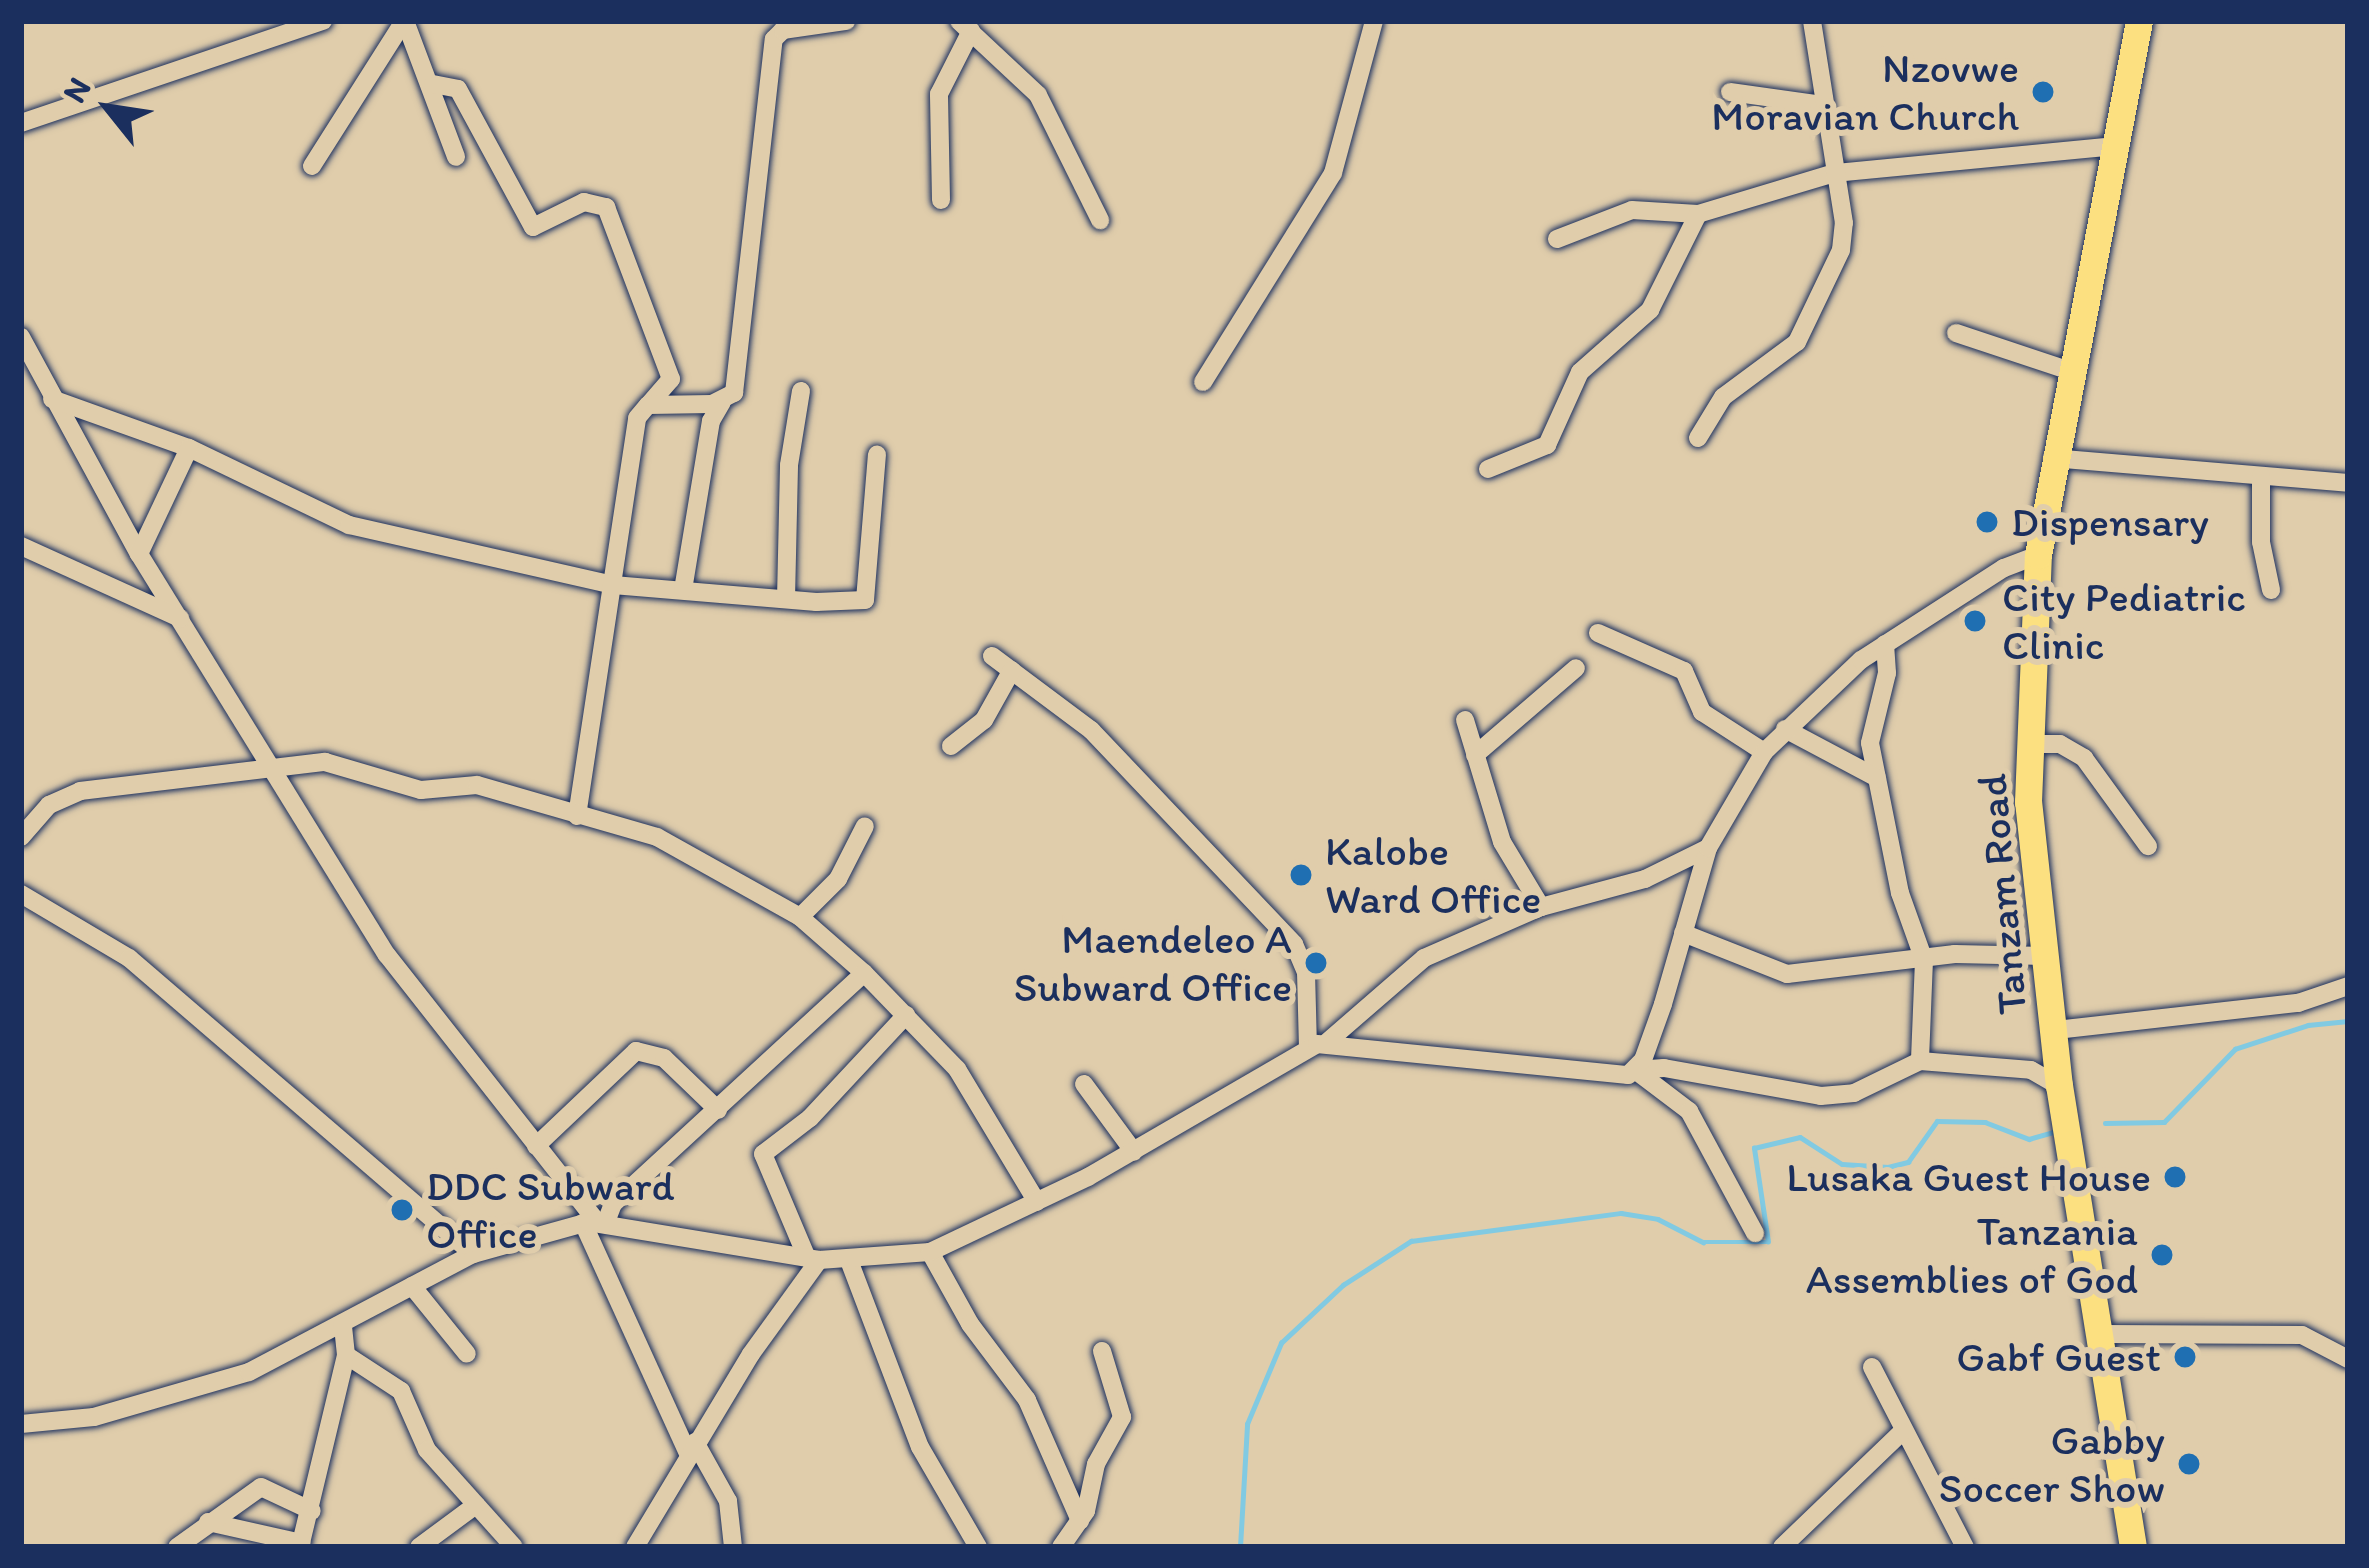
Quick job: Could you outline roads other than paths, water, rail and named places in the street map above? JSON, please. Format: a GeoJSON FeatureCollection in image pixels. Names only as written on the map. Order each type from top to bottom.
{"type":"FeatureCollection","features":[{"type":"Feature","properties":{"kind":"highway","name":"Tanzam Road"},"geometry":{"type":"LineString","coordinates":[[2133,1547],[2104,1334],[2059,1086],[2028,802],[2038,555],[2067,370],[2139,21]]}},
{"type":"Feature","properties":{"kind":"street"},"geometry":{"type":"LineString","coordinates":[[21,123],[323,21]]}},
{"type":"Feature","properties":{"kind":"street"},"geometry":{"type":"LineString","coordinates":[[405,21],[433,84],[456,157]]}},
{"type":"Feature","properties":{"kind":"street"},"geometry":{"type":"LineString","coordinates":[[312,166],[405,21]]}},
{"type":"Feature","properties":{"kind":"street"},"geometry":{"type":"LineString","coordinates":[[683,590],[711,421],[737,382],[748,216],[774,40],[783,30],[846,21]]}},
{"type":"Feature","properties":{"kind":"street"},"geometry":{"type":"LineString","coordinates":[[1203,382],[1333,173],[1374,21]]}},
{"type":"Feature","properties":{"kind":"street"},"geometry":{"type":"LineString","coordinates":[[1698,438],[1723,397],[1797,342],[1817,309],[1844,234],[1812,21]]}},
{"type":"Feature","properties":{"kind":"street"},"geometry":{"type":"LineString","coordinates":[[941,200],[939,94],[965,26],[1038,95],[1100,220]]}},
{"type":"Feature","properties":{"kind":"street"},"geometry":{"type":"LineString","coordinates":[[433,84],[458,89],[533,227],[584,202],[607,207],[671,380],[648,405],[632,444],[577,815]]}},
{"type":"Feature","properties":{"kind":"street"},"geometry":{"type":"LineString","coordinates":[[1730,92],[1824,105]]}},
{"type":"Feature","properties":{"kind":"street"},"geometry":{"type":"LineString","coordinates":[[1557,239],[1641,208],[1698,214],[1835,173],[2115,146]]}},
{"type":"Feature","properties":{"kind":"street"},"geometry":{"type":"LineString","coordinates":[[1488,469],[1547,445],[1580,372],[1650,310],[1698,214]]}},
{"type":"Feature","properties":{"kind":"street"},"geometry":{"type":"LineString","coordinates":[[1956,333],[2067,370]]}},
{"type":"Feature","properties":{"kind":"street"},"geometry":{"type":"LineString","coordinates":[[21,337],[26,362],[52,399],[139,554],[386,955],[595,1222],[692,1448],[728,1501],[733,1547]]}},
{"type":"Feature","properties":{"kind":"street"},"geometry":{"type":"LineString","coordinates":[[786,598],[789,464],[801,391]]}},
{"type":"Feature","properties":{"kind":"street"},"geometry":{"type":"LineString","coordinates":[[52,399],[190,448],[349,525],[613,585],[786,598],[865,600],[877,454]]}},
{"type":"Feature","properties":{"kind":"street"},"geometry":{"type":"LineString","coordinates":[[648,405],[722,402]]}},
{"type":"Feature","properties":{"kind":"street"},"geometry":{"type":"LineString","coordinates":[[139,554],[190,448]]}},
{"type":"Feature","properties":{"kind":"street"},"geometry":{"type":"LineString","coordinates":[[2052,458],[2260,476],[2284,472],[2348,483]]}},
{"type":"Feature","properties":{"kind":"street"},"geometry":{"type":"LineString","coordinates":[[2260,476],[2260,542],[2271,590]]}},
{"type":"Feature","properties":{"kind":"street"},"geometry":{"type":"LineString","coordinates":[[21,545],[180,618]]}},
{"type":"Feature","properties":{"kind":"street"},"geometry":{"type":"LineString","coordinates":[[1635,1070],[1708,848],[1764,752],[1885,644],[2038,555]]}},
{"type":"Feature","properties":{"kind":"street"},"geometry":{"type":"LineString","coordinates":[[1598,633],[1684,671],[1702,712],[1764,752]]}},
{"type":"Feature","properties":{"kind":"street"},"geometry":{"type":"LineString","coordinates":[[1885,644],[1887,673],[1870,723],[1900,893],[1924,960],[1920,1061]]}},
{"type":"Feature","properties":{"kind":"street"},"geometry":{"type":"LineString","coordinates":[[992,656],[1091,730],[1294,944],[1306,972],[1317,1044]]}},
{"type":"Feature","properties":{"kind":"street"},"geometry":{"type":"LineString","coordinates":[[1474,755],[1576,668]]}},
{"type":"Feature","properties":{"kind":"street"},"geometry":{"type":"LineString","coordinates":[[951,746],[984,720],[1012,670]]}},
{"type":"Feature","properties":{"kind":"street"},"geometry":{"type":"LineString","coordinates":[[1465,720],[1502,842],[1541,907]]}},
{"type":"Feature","properties":{"kind":"street"},"geometry":{"type":"LineString","coordinates":[[1785,729],[1877,778]]}},
{"type":"Feature","properties":{"kind":"street"},"geometry":{"type":"LineString","coordinates":[[2031,743],[2060,744],[2084,758],[2148,846]]}},
{"type":"Feature","properties":{"kind":"street"},"geometry":{"type":"LineString","coordinates":[[21,837],[50,805],[80,791],[338,763],[421,790],[477,785],[657,837],[800,917],[864,973],[957,1069],[1036,1202]]}},
{"type":"Feature","properties":{"kind":"street"},"geometry":{"type":"LineString","coordinates":[[800,917],[838,879],[865,826]]}},
{"type":"Feature","properties":{"kind":"street"},"geometry":{"type":"LineString","coordinates":[[25,1418],[94,1417],[249,1372],[473,1254],[595,1222],[850,1263],[930,1252],[1135,1152],[1317,1044],[1405,970],[1541,907],[1646,879],[1708,848]]}},
{"type":"Feature","properties":{"kind":"street"},"geometry":{"type":"LineString","coordinates":[[21,894],[129,958],[473,1254]]}},
{"type":"Feature","properties":{"kind":"street"},"geometry":{"type":"LineString","coordinates":[[1683,934],[1787,974],[1924,960],[2046,956]]}},
{"type":"Feature","properties":{"kind":"street"},"geometry":{"type":"LineString","coordinates":[[595,1222],[864,973]]}},
{"type":"Feature","properties":{"kind":"street"},"geometry":{"type":"LineString","coordinates":[[2056,1030],[2298,1003],[2348,986]]}},
{"type":"Feature","properties":{"kind":"street"},"geometry":{"type":"LineString","coordinates":[[813,1259],[763,1154],[810,1118],[906,1015]]}},
{"type":"Feature","properties":{"kind":"street"},"geometry":{"type":"LineString","coordinates":[[1317,1044],[1596,1074],[1664,1068],[1822,1096],[1854,1093],[1920,1061],[2031,1070],[2059,1086]]}},
{"type":"Feature","properties":{"kind":"street"},"geometry":{"type":"LineString","coordinates":[[536,1146],[636,1051],[664,1058],[718,1110]]}},
{"type":"Feature","properties":{"kind":"street"},"geometry":{"type":"LineString","coordinates":[[1635,1070],[1689,1111],[1754,1233]]}},
{"type":"Feature","properties":{"kind":"street"},"geometry":{"type":"LineString","coordinates":[[1084,1084],[1135,1152]]}},
{"type":"Feature","properties":{"kind":"street"},"geometry":{"type":"LineString","coordinates":[[930,1252],[970,1324],[1028,1400],[1073,1537]]}},
{"type":"Feature","properties":{"kind":"street"},"geometry":{"type":"LineString","coordinates":[[635,1547],[813,1259]]}},
{"type":"Feature","properties":{"kind":"street"},"geometry":{"type":"LineString","coordinates":[[850,1263],[920,1447],[978,1547]]}},
{"type":"Feature","properties":{"kind":"street"},"geometry":{"type":"LineString","coordinates":[[412,1286],[466,1354]]}},
{"type":"Feature","properties":{"kind":"street"},"geometry":{"type":"LineString","coordinates":[[208,1522],[301,1545],[346,1355],[343,1324]]}},
{"type":"Feature","properties":{"kind":"street"},"geometry":{"type":"LineString","coordinates":[[2104,1334],[2302,1335],[2348,1358]]}},
{"type":"Feature","properties":{"kind":"street"},"geometry":{"type":"LineString","coordinates":[[1073,1537],[1100,1455],[1122,1417],[1102,1351]]}},
{"type":"Feature","properties":{"kind":"street"},"geometry":{"type":"LineString","coordinates":[[346,1355],[401,1391],[414,1430],[514,1547]]}},
{"type":"Feature","properties":{"kind":"street"},"geometry":{"type":"LineString","coordinates":[[1872,1367],[1965,1547]]}},
{"type":"Feature","properties":{"kind":"street"},"geometry":{"type":"LineString","coordinates":[[1782,1547],[1902,1432]]}},
{"type":"Feature","properties":{"kind":"street"},"geometry":{"type":"LineString","coordinates":[[178,1547],[261,1487],[312,1511]]}},
{"type":"Feature","properties":{"kind":"street"},"geometry":{"type":"LineString","coordinates":[[419,1547],[476,1505]]}},
{"type":"Feature","properties":{"kind":"waterway"},"geometry":{"type":"LineString","coordinates":[[2105,1123],[2164,1122],[2235,1049],[2308,1025],[2348,1021]]}},
{"type":"Feature","properties":{"kind":"waterway"},"geometry":{"type":"LineString","coordinates":[[1240,1547],[1247,1424],[1281,1343],[1343,1285],[1411,1241],[1621,1213],[1658,1219],[1703,1242],[1768,1242],[1754,1148],[1800,1137],[1842,1164],[1888,1167],[1908,1162],[1937,1121],[1985,1122],[2029,1139],[2057,1131]]}},
{"type":"Feature","properties":{"kind":"place","name":"Nzovwe Moravian Church"},"geometry":{"type":"Point","coordinates":[2043,92]}},
{"type":"Feature","properties":{"kind":"place","name":"Dispensary"},"geometry":{"type":"Point","coordinates":[1987,522]}},
{"type":"Feature","properties":{"kind":"place","name":"City Pediatric Clinic"},"geometry":{"type":"Point","coordinates":[1975,621]}},
{"type":"Feature","properties":{"kind":"place","name":"Kalobe Ward Office"},"geometry":{"type":"Point","coordinates":[1301,875]}},
{"type":"Feature","properties":{"kind":"place","name":"Maendeleo A Subward Office"},"geometry":{"type":"Point","coordinates":[1316,963]}},
{"type":"Feature","properties":{"kind":"place","name":"Lusaka Guest House"},"geometry":{"type":"Point","coordinates":[2175,1177]}},
{"type":"Feature","properties":{"kind":"place","name":"DDC Subward Office"},"geometry":{"type":"Point","coordinates":[402,1210]}},
{"type":"Feature","properties":{"kind":"place","name":"Tanzania Assemblies of God"},"geometry":{"type":"Point","coordinates":[2162,1255]}},
{"type":"Feature","properties":{"kind":"place","name":"Gabf Guest"},"geometry":{"type":"Point","coordinates":[2185,1357]}},
{"type":"Feature","properties":{"kind":"place","name":"Gabby Soccer Show"},"geometry":{"type":"Point","coordinates":[2189,1464]}}]}
